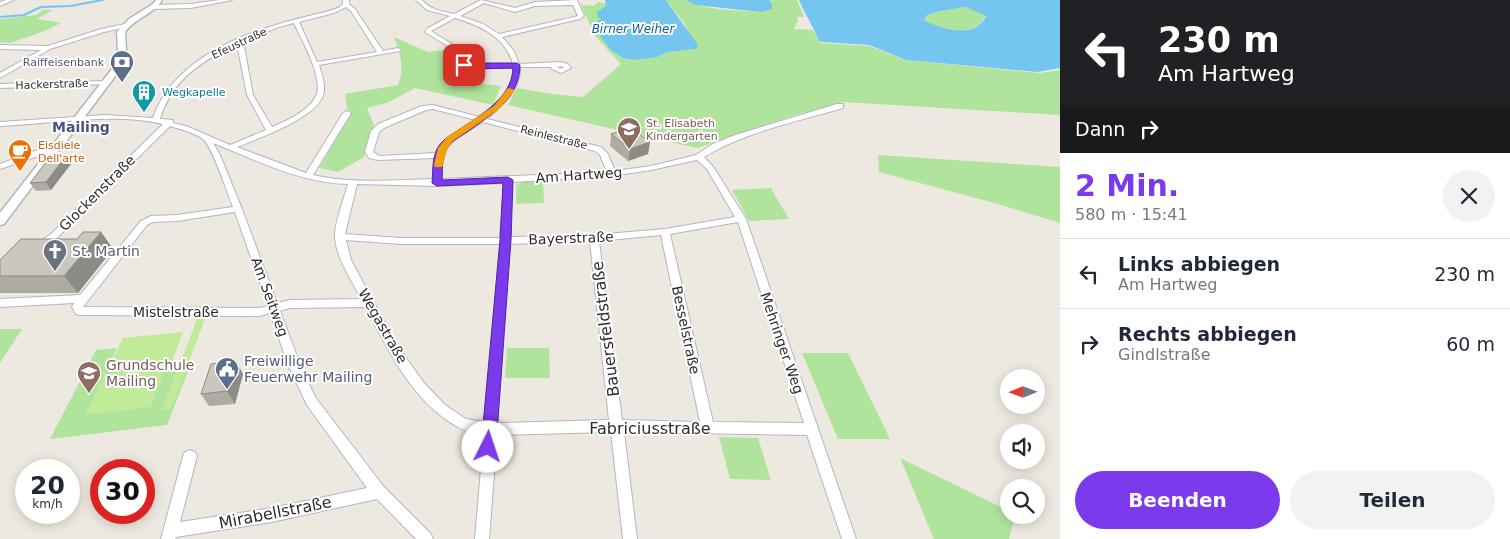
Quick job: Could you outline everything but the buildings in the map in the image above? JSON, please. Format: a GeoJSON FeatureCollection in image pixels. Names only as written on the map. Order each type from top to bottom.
{"type":"FeatureCollection","features":[{"type":"Feature","properties":{"kind":"street"},"geometry":{"type":"LineString","coordinates":[[0,4],[11,0]]}},
{"type":"Feature","properties":{"kind":"street"},"geometry":{"type":"LineString","coordinates":[[0,221],[119,62],[122,51],[121,32],[125,26],[156,4],[200,5],[213,1],[229,0]]}},
{"type":"Feature","properties":{"kind":"street"},"geometry":{"type":"LineString","coordinates":[[419,0],[424,7],[472,22],[498,36],[510,49],[517,65],[517,76],[513,87],[496,108],[482,120],[450,139],[442,148],[439,155],[437,183]]}},
{"type":"Feature","properties":{"kind":"street"},"geometry":{"type":"LineString","coordinates":[[498,36],[581,16],[575,1],[546,4],[523,12],[484,0],[430,28],[428,32],[453,47],[464,65],[556,65]]}},
{"type":"Feature","properties":{"kind":"street"},"geometry":{"type":"LineString","coordinates":[[346,2],[381,53]]}},
{"type":"Feature","properties":{"kind":"street","name":"Efeustraße"},"geometry":{"type":"LineString","coordinates":[[156,120],[161,101],[181,78],[209,56],[240,41],[296,21],[329,13],[346,2]]}},
{"type":"Feature","properties":{"kind":"street"},"geometry":{"type":"LineString","coordinates":[[216,155],[270,131],[306,112],[317,103],[322,88],[296,21]]}},
{"type":"Feature","properties":{"kind":"street"},"geometry":{"type":"LineString","coordinates":[[0,76],[48,48],[95,33],[125,26]]}},
{"type":"Feature","properties":{"kind":"street"},"geometry":{"type":"LineString","coordinates":[[240,41],[250,95],[270,131]]}},
{"type":"Feature","properties":{"kind":"street"},"geometry":{"type":"LineString","coordinates":[[0,47],[48,48]]}},
{"type":"Feature","properties":{"kind":"street"},"geometry":{"type":"LineString","coordinates":[[314,64],[398,50]]}},
{"type":"Feature","properties":{"kind":"street","name":"Hackerstraße"},"geometry":{"type":"LineString","coordinates":[[0,86],[105,83]]}},
{"type":"Feature","properties":{"kind":"street","name":"Am Hartweg"},"geometry":{"type":"LineString","coordinates":[[0,124],[98,118],[156,120],[190,128],[206,138],[308,176],[353,183],[437,183],[612,174],[699,157],[716,146],[738,137],[840,106]]}},
{"type":"Feature","properties":{"kind":"street","name":"Reinlestraße"},"geometry":{"type":"LineString","coordinates":[[439,155],[378,158],[372,156],[369,152],[375,131],[381,126],[425,108],[433,107],[598,148],[604,154],[612,174]]}},
{"type":"Feature","properties":{"kind":"street"},"geometry":{"type":"LineString","coordinates":[[308,176],[347,113]]}},
{"type":"Feature","properties":{"kind":"street","name":"Glockenstraße"},"geometry":{"type":"LineString","coordinates":[[26,255],[54,236],[170,122]]}},
{"type":"Feature","properties":{"kind":"street","name":"Am Seitweg"},"geometry":{"type":"LineString","coordinates":[[206,138],[216,155],[238,209],[295,367],[311,401],[379,492],[426,539]]}},
{"type":"Feature","properties":{"kind":"street"},"geometry":{"type":"LineString","coordinates":[[0,166],[55,149]]}},
{"type":"Feature","properties":{"kind":"street","name":"Mehringer Weg"},"geometry":{"type":"LineString","coordinates":[[699,157],[710,168],[741,219],[849,539]]}},
{"type":"Feature","properties":{"kind":"street"},"geometry":{"type":"LineString","coordinates":[[482,539],[508,180]]}},
{"type":"Feature","properties":{"kind":"street","name":"Wegastraße"},"geometry":{"type":"LineString","coordinates":[[353,183],[340,237],[346,260],[391,345],[420,387],[441,409],[463,424],[490,429]]}},
{"type":"Feature","properties":{"kind":"street"},"geometry":{"type":"LineString","coordinates":[[0,303],[83,299],[144,223],[152,219],[177,218],[238,209]]}},
{"type":"Feature","properties":{"kind":"street","name":"Bayerstraße"},"geometry":{"type":"LineString","coordinates":[[340,237],[401,241],[594,238],[665,232],[741,219]]}},
{"type":"Feature","properties":{"kind":"street","name":"Besselstraße"},"geometry":{"type":"LineString","coordinates":[[665,232],[708,428]]}},
{"type":"Feature","properties":{"kind":"street","name":"Bauersfeldstraße"},"geometry":{"type":"LineString","coordinates":[[594,238],[630,539]]}},
{"type":"Feature","properties":{"kind":"street","name":"Mistelstraße"},"geometry":{"type":"LineString","coordinates":[[83,299],[77,307],[80,311],[259,312],[290,304],[368,303]]}},
{"type":"Feature","properties":{"kind":"street","name":"Fabriciusstraße"},"geometry":{"type":"LineString","coordinates":[[490,429],[616,426],[811,429]]}},
{"type":"Feature","properties":{"kind":"street","name":"Mirabellstraße"},"geometry":{"type":"LineString","coordinates":[[190,456],[169,535],[379,492]]}},
{"type":"Feature","properties":{"kind":"green space"},"geometry":{"type":"Polygon","coordinates":[[[666,0],[686,0],[695,5],[718,9],[761,12],[772,4],[769,0],[797,0],[804,17],[797,17],[798,20],[794,29],[813,30],[820,43],[869,46],[905,60],[1040,73],[1060,70],[1060,115],[843,102],[792,116],[697,148],[508,105],[517,88],[583,97],[621,64],[595,36],[581,5],[594,6],[599,2],[607,4],[600,21],[623,58],[640,59],[674,50],[696,49],[684,23],[666,0]]]}},
{"type":"Feature","properties":{"kind":"green space"},"geometry":{"type":"Polygon","coordinates":[[[966,7],[986,15],[981,23],[966,30],[958,30],[940,27],[924,21],[927,15],[966,7]]]}},
{"type":"Feature","properties":{"kind":"green space"},"geometry":{"type":"Polygon","coordinates":[[[43,10],[53,10],[37,19],[61,23],[45,31],[10,43],[0,42],[0,19],[36,15],[43,10]]]}},
{"type":"Feature","properties":{"kind":"green space"},"geometry":{"type":"Polygon","coordinates":[[[394,37],[428,52],[450,49],[458,61],[458,68],[485,68],[483,84],[501,86],[493,105],[415,88],[389,102],[367,108],[374,125],[364,157],[338,172],[319,168],[352,112],[347,109],[345,94],[398,85],[401,73],[400,55],[394,37]]]}},
{"type":"Feature","properties":{"kind":"green space"},"geometry":{"type":"Polygon","coordinates":[[[878,155],[1060,167],[1060,223],[879,172],[878,155]]]}},
{"type":"Feature","properties":{"kind":"green space"},"geometry":{"type":"Polygon","coordinates":[[[526,180],[543,180],[544,203],[516,204],[516,185],[526,180]]]}},
{"type":"Feature","properties":{"kind":"green space"},"geometry":{"type":"Polygon","coordinates":[[[771,188],[789,219],[749,221],[732,190],[771,188]]]}},
{"type":"Feature","properties":{"kind":"green space"},"geometry":{"type":"Polygon","coordinates":[[[197,319],[205,319],[171,409],[162,410],[197,319]]]}},
{"type":"Feature","properties":{"kind":"green space"},"geometry":{"type":"Polygon","coordinates":[[[0,329],[22,329],[0,363],[0,329]]]}},
{"type":"Feature","properties":{"kind":"green space"},"geometry":{"type":"Polygon","coordinates":[[[183,332],[172,361],[109,367],[123,338],[183,332]]]}},
{"type":"Feature","properties":{"kind":"green space"},"geometry":{"type":"Polygon","coordinates":[[[117,348],[106,370],[192,361],[167,425],[50,439],[96,350],[117,348]]]}},
{"type":"Feature","properties":{"kind":"green space"},"geometry":{"type":"Polygon","coordinates":[[[507,348],[549,348],[550,378],[505,378],[507,348]]]}},
{"type":"Feature","properties":{"kind":"green space"},"geometry":{"type":"Polygon","coordinates":[[[802,353],[848,353],[890,439],[838,439],[802,353]]]}},
{"type":"Feature","properties":{"kind":"green space"},"geometry":{"type":"Polygon","coordinates":[[[165,368],[151,407],[85,415],[104,375],[165,368]]]}},
{"type":"Feature","properties":{"kind":"green space"},"geometry":{"type":"Polygon","coordinates":[[[719,437],[758,438],[771,480],[730,479],[719,437]]]}},
{"type":"Feature","properties":{"kind":"green space"},"geometry":{"type":"Polygon","coordinates":[[[900,458],[1000,507],[1000,524],[1013,524],[1009,539],[934,539],[900,458]]]}},
{"type":"Feature","properties":{"kind":"water","name":"Birner Weiher"},"geometry":{"type":"Polygon","coordinates":[[[605,0],[666,0],[698,45],[696,49],[668,52],[657,57],[634,60],[623,58],[611,50],[595,30],[595,23],[601,19],[598,17],[597,12],[606,6],[605,0]]]}},
{"type":"Feature","properties":{"kind":"water"},"geometry":{"type":"Polygon","coordinates":[[[686,0],[769,0],[772,4],[772,9],[761,12],[695,5],[686,0]]]}},
{"type":"Feature","properties":{"kind":"water"},"geometry":{"type":"Polygon","coordinates":[[[799,0],[1060,0],[1060,68],[1037,72],[906,60],[869,45],[822,42],[819,41],[799,0]],[[966,7],[927,15],[924,20],[940,27],[967,30],[981,23],[986,16],[966,7]]]}},
{"type":"Feature","properties":{"kind":"waterway"},"geometry":{"type":"LineString","coordinates":[[0,17],[24,15],[41,7],[70,6],[103,0]]}},
{"type":"Feature","properties":{"kind":"slow traffic"},"geometry":{"type":"LineString","coordinates":[[438,165],[442,148],[450,139],[482,120],[496,108],[511,90]]}},
{"type":"Feature","properties":{"kind":"place","name":"Raiffeisenbank"},"geometry":{"type":"Point","coordinates":[122,83]}},
{"type":"Feature","properties":{"kind":"place","name":"Wegkapelle"},"geometry":{"type":"Point","coordinates":[144,113]}},
{"type":"Feature","properties":{"kind":"place","name":"St. Elisabeth Kindergarten"},"geometry":{"type":"Point","coordinates":[629,150]}},
{"type":"Feature","properties":{"kind":"place","name":"Eisdiele Dell'arte"},"geometry":{"type":"Point","coordinates":[20,172]}},
{"type":"Feature","properties":{"kind":"place","name":"St. Martin"},"geometry":{"type":"Point","coordinates":[55,272]}},
{"type":"Feature","properties":{"kind":"place","name":"Freiwillige Feuerwehr Mailing"},"geometry":{"type":"Point","coordinates":[227,390]}},
{"type":"Feature","properties":{"kind":"place","name":"Grundschule Mailing"},"geometry":{"type":"Point","coordinates":[89,394]}},
{"type":"Feature","properties":{"kind":"district","name":"Mailing"},"geometry":{"type":"Point","coordinates":[81,127]}},
{"type":"Feature","properties":{"kind":"route"},"geometry":{"type":"LineString","coordinates":[[464,65],[517,65],[517,76],[513,87],[506,97],[482,120],[450,139],[439,155],[437,183],[508,180],[488,447]]}}]}
